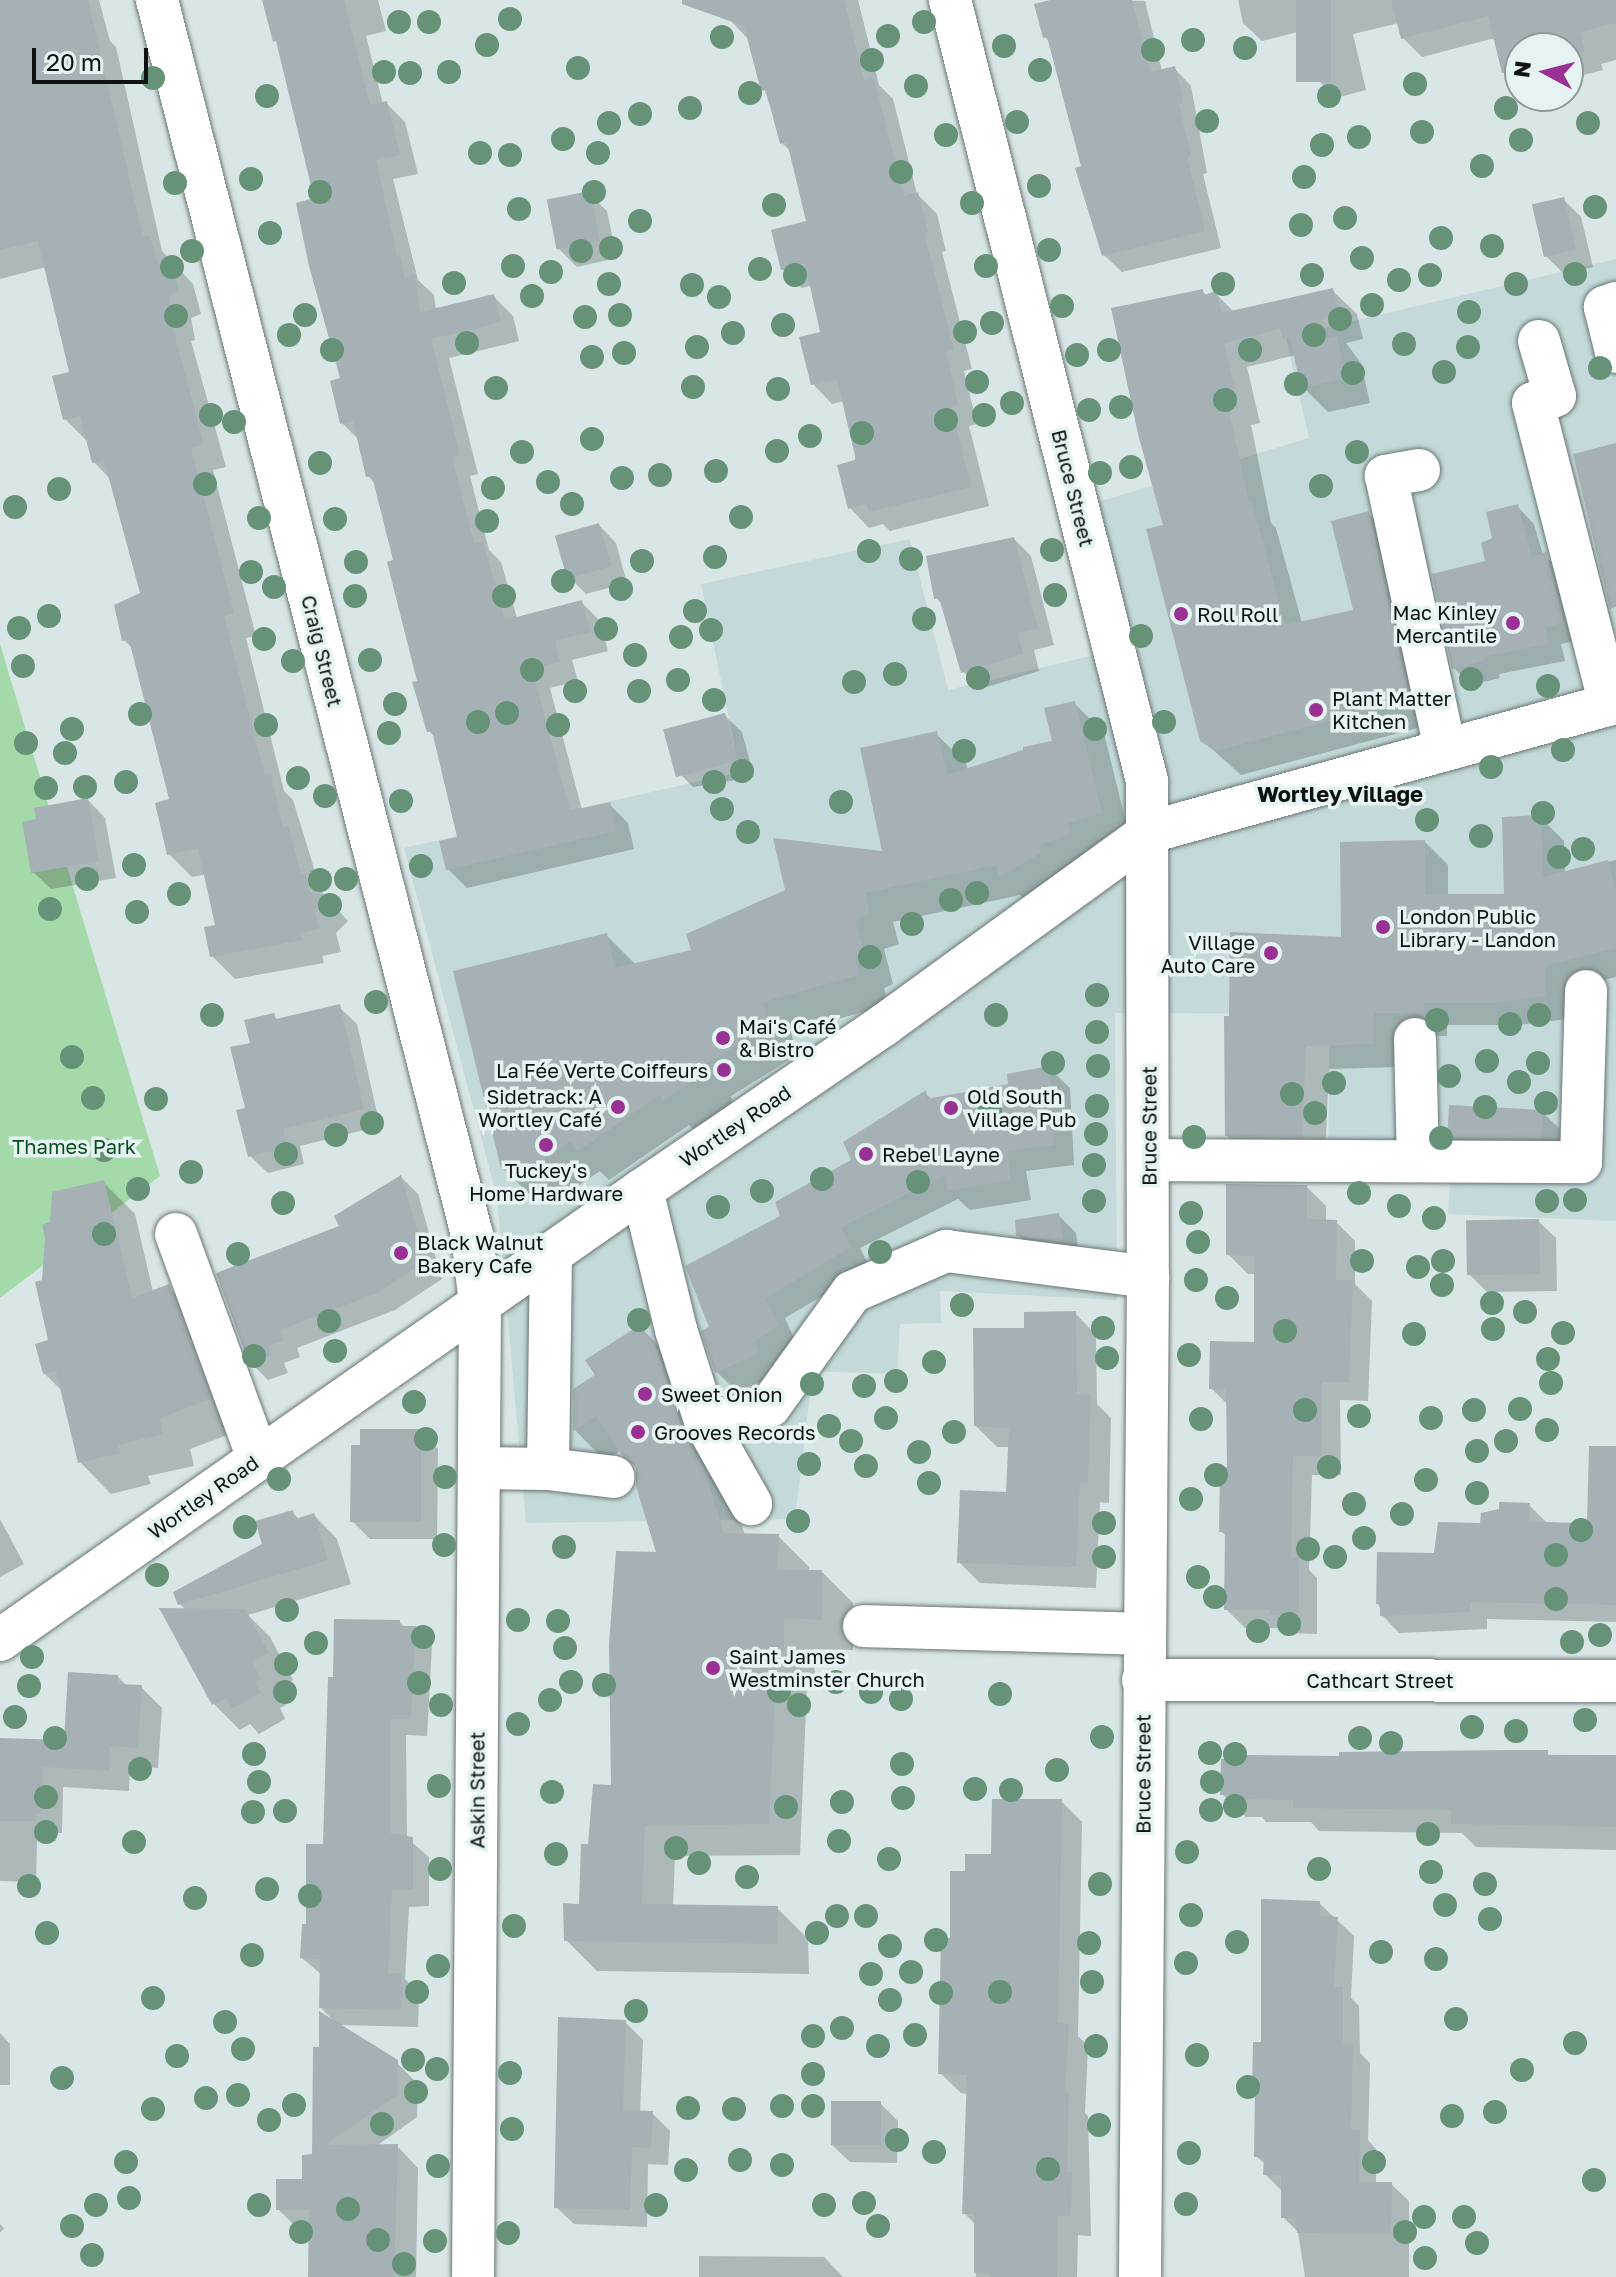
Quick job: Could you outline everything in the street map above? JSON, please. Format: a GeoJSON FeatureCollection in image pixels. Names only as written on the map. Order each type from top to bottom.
{"type":"FeatureCollection","features":[{"type":"Feature","properties":{"kind":"street","name":"Craig Street"},"geometry":{"type":"LineString","coordinates":[[157,0],[472,1235],[480,1304]]}},
{"type":"Feature","properties":{"kind":"street","name":"Bruce Street"},"geometry":{"type":"LineString","coordinates":[[950,0],[1147,781],[1150,832],[1149,1160],[1140,2277]]}},
{"type":"Feature","properties":{"kind":"street"},"geometry":{"type":"LineString","coordinates":[[1616,303],[1605,307],[1616,352]]}},
{"type":"Feature","properties":{"kind":"street"},"geometry":{"type":"LineString","coordinates":[[1539,341],[1555,396],[1533,403],[1613,704]]}},
{"type":"Feature","properties":{"kind":"street"},"geometry":{"type":"LineString","coordinates":[[1419,470],[1386,476],[1445,749]]}},
{"type":"Feature","properties":{"kind":"street","name":"Wortley Road"},"geometry":{"type":"LineString","coordinates":[[0,1640],[642,1190],[884,1025],[1150,832],[1613,704]]}},
{"type":"Feature","properties":{"kind":"street"},"geometry":{"type":"LineString","coordinates":[[1149,1160],[1581,1162],[1586,991]]}},
{"type":"Feature","properties":{"kind":"street"},"geometry":{"type":"LineString","coordinates":[[1415,1039],[1418,1161]]}},
{"type":"Feature","properties":{"kind":"street"},"geometry":{"type":"LineString","coordinates":[[642,1190],[676,1330],[707,1426],[751,1504]]}},
{"type":"Feature","properties":{"kind":"street"},"geometry":{"type":"LineString","coordinates":[[176,1234],[258,1458]]}},
{"type":"Feature","properties":{"kind":"street"},"geometry":{"type":"LineString","coordinates":[[707,1426],[770,1406],[852,1292],[946,1251],[1148,1277]]}},
{"type":"Feature","properties":{"kind":"street"},"geometry":{"type":"LineString","coordinates":[[548,1469],[551,1254]]}},
{"type":"Feature","properties":{"kind":"street","name":"Askin Street"},"geometry":{"type":"LineString","coordinates":[[473,2277],[480,1304]]}},
{"type":"Feature","properties":{"kind":"street"},"geometry":{"type":"LineString","coordinates":[[479,1468],[548,1469],[614,1477]]}},
{"type":"Feature","properties":{"kind":"street"},"geometry":{"type":"LineString","coordinates":[[864,1626],[1144,1634]]}},
{"type":"Feature","properties":{"kind":"street","name":"Cathcart Street"},"geometry":{"type":"LineString","coordinates":[[1143,1680],[1616,1681]]}},
{"type":"Feature","properties":{"kind":"shaded area"},"geometry":{"type":"Polygon","coordinates":[[[1616,259],[1616,1221],[1448,1214],[1451,1167],[1328,1162],[1330,1014],[1115,1013],[1117,1300],[940,1291],[941,1323],[900,1324],[897,1374],[813,1371],[795,1519],[526,1523],[497,1197],[404,848],[740,772],[701,584],[910,539],[948,690],[1095,655],[1059,514],[1309,438],[1286,337],[1616,259]]]}},
{"type":"Feature","properties":{"kind":"green space","name":"Thames Park"},"geometry":{"type":"Polygon","coordinates":[[[0,644],[160,1176],[0,1298],[0,644]]]}},
{"type":"Feature","properties":{"kind":"building"},"geometry":{"type":"Polygon","coordinates":[[[0,0],[88,0],[143,237],[150,236],[158,265],[171,259],[179,291],[169,295],[173,317],[170,318],[204,444],[191,448],[234,613],[224,616],[265,776],[271,775],[283,827],[288,825],[301,874],[305,872],[310,892],[327,897],[314,909],[319,929],[300,933],[302,940],[210,957],[204,927],[215,925],[198,848],[167,855],[155,803],[169,799],[129,640],[122,641],[114,605],[140,593],[104,460],[92,463],[80,416],[63,420],[52,376],[69,372],[38,241],[0,250],[0,0]]]}},
{"type":"Feature","properties":{"kind":"building"},"geometry":{"type":"Polygon","coordinates":[[[262,0],[344,0],[370,105],[387,101],[400,155],[376,160],[397,256],[400,255],[405,278],[415,274],[420,312],[494,294],[501,322],[431,339],[460,455],[452,457],[474,543],[483,541],[505,620],[582,600],[590,632],[555,641],[560,662],[532,669],[570,811],[610,802],[616,831],[446,870],[439,841],[457,837],[432,731],[427,732],[412,682],[417,681],[387,562],[393,560],[372,476],[366,477],[353,421],[340,424],[330,381],[340,378],[309,266],[296,203],[314,198],[276,41],[273,42],[262,0]]]}},
{"type":"Feature","properties":{"kind":"building"},"geometry":{"type":"Polygon","coordinates":[[[682,0],[844,0],[864,80],[874,78],[904,196],[918,192],[928,232],[924,233],[954,350],[946,352],[958,405],[951,407],[971,487],[869,512],[866,504],[848,509],[837,465],[855,460],[855,456],[837,379],[811,385],[799,337],[820,332],[805,263],[781,270],[771,230],[806,221],[787,142],[780,144],[766,90],[761,91],[744,26],[682,4],[682,0]]]}},
{"type":"Feature","properties":{"kind":"building"},"geometry":{"type":"Polygon","coordinates":[[[1050,0],[1132,0],[1150,72],[1175,66],[1184,103],[1179,104],[1191,156],[1187,157],[1205,231],[1102,256],[1075,168],[1081,166],[1047,37],[1043,38],[1034,4],[1050,0]]]}},
{"type":"Feature","properties":{"kind":"building"},"geometry":{"type":"Polygon","coordinates":[[[1296,0],[1331,0],[1331,82],[1296,82],[1296,0]]]}},
{"type":"Feature","properties":{"kind":"building"},"geometry":{"type":"Polygon","coordinates":[[[1391,0],[1616,0],[1616,23],[1580,32],[1504,32],[1502,73],[1488,16],[1401,39],[1391,0]]]}},
{"type":"Feature","properties":{"kind":"building"},"geometry":{"type":"Polygon","coordinates":[[[590,191],[600,241],[557,249],[547,199],[590,191]]]}},
{"type":"Feature","properties":{"kind":"building"},"geometry":{"type":"Polygon","coordinates":[[[1564,197],[1576,250],[1544,257],[1532,204],[1564,197]]]}},
{"type":"Feature","properties":{"kind":"building"},"geometry":{"type":"Polygon","coordinates":[[[1333,288],[1339,314],[1322,318],[1327,338],[1337,336],[1346,378],[1301,388],[1290,338],[1283,340],[1280,329],[1224,343],[1237,399],[1227,401],[1249,503],[1252,502],[1285,625],[1353,610],[1331,521],[1369,511],[1410,700],[1215,751],[1200,741],[1146,529],[1163,525],[1138,434],[1111,308],[1203,289],[1204,295],[1216,291],[1222,313],[1333,288]]]}},
{"type":"Feature","properties":{"kind":"building"},"geometry":{"type":"Polygon","coordinates":[[[1616,443],[1616,607],[1610,609],[1573,454],[1616,443]]]}},
{"type":"Feature","properties":{"kind":"building"},"geometry":{"type":"Polygon","coordinates":[[[1518,504],[1532,556],[1546,552],[1564,623],[1545,627],[1549,644],[1483,657],[1484,661],[1452,669],[1432,574],[1485,561],[1481,543],[1492,538],[1486,512],[1518,504]]]}},
{"type":"Feature","properties":{"kind":"building"},"geometry":{"type":"Polygon","coordinates":[[[599,523],[611,566],[567,579],[555,536],[599,523]]]}},
{"type":"Feature","properties":{"kind":"building"},"geometry":{"type":"Polygon","coordinates":[[[1014,537],[1038,628],[1018,633],[1023,654],[961,673],[939,598],[934,599],[926,556],[1014,537]]]}},
{"type":"Feature","properties":{"kind":"building"},"geometry":{"type":"Polygon","coordinates":[[[1075,701],[1102,813],[1068,823],[1071,834],[1039,845],[1041,853],[999,877],[996,865],[865,893],[870,914],[855,920],[865,954],[855,958],[859,975],[763,1002],[768,1025],[703,1066],[704,1074],[662,1101],[660,1095],[578,1151],[570,1142],[519,1176],[501,1169],[453,971],[607,933],[615,968],[691,950],[686,934],[785,890],[773,838],[882,851],[860,748],[937,731],[947,775],[1023,750],[1023,747],[1052,741],[1044,708],[1075,701]]]}},
{"type":"Feature","properties":{"kind":"building"},"geometry":{"type":"Polygon","coordinates":[[[725,713],[738,760],[676,777],[663,730],[725,713]]]}},
{"type":"Feature","properties":{"kind":"building"},"geometry":{"type":"Polygon","coordinates":[[[88,798],[99,861],[31,873],[22,822],[36,819],[34,808],[88,798]]]}},
{"type":"Feature","properties":{"kind":"building"},"geometry":{"type":"Polygon","coordinates":[[[1541,815],[1543,877],[1608,860],[1616,892],[1616,948],[1545,966],[1545,996],[1492,1003],[1424,1003],[1424,1013],[1374,1013],[1373,1044],[1306,1046],[1302,1137],[1225,1136],[1224,1016],[1229,1016],[1230,932],[1341,937],[1340,842],[1425,840],[1425,894],[1504,894],[1502,817],[1541,815]]]}},
{"type":"Feature","properties":{"kind":"building"},"geometry":{"type":"Polygon","coordinates":[[[340,1004],[364,1109],[283,1129],[288,1147],[248,1157],[236,1110],[245,1108],[230,1047],[250,1043],[244,1020],[274,1013],[276,1019],[340,1004]]]}},
{"type":"Feature","properties":{"kind":"building"},"geometry":{"type":"Polygon","coordinates":[[[1050,1066],[1054,1145],[1007,1151],[1011,1180],[948,1191],[945,1175],[841,1227],[851,1247],[766,1298],[779,1326],[755,1341],[759,1353],[715,1373],[701,1331],[709,1327],[685,1266],[780,1216],[775,1202],[851,1160],[843,1142],[926,1090],[927,1099],[1008,1084],[1007,1074],[1050,1066]]]}},
{"type":"Feature","properties":{"kind":"building"},"geometry":{"type":"Polygon","coordinates":[[[1449,1105],[1543,1110],[1541,1142],[1447,1137],[1449,1105]]]}},
{"type":"Feature","properties":{"kind":"building"},"geometry":{"type":"Polygon","coordinates":[[[401,1175],[426,1261],[377,1293],[280,1330],[284,1340],[268,1346],[272,1355],[249,1364],[216,1273],[339,1226],[334,1216],[401,1175]]]}},
{"type":"Feature","properties":{"kind":"building"},"geometry":{"type":"Polygon","coordinates":[[[104,1180],[132,1298],[169,1284],[211,1399],[160,1418],[163,1434],[118,1445],[121,1453],[78,1463],[56,1371],[43,1374],[35,1344],[48,1340],[35,1282],[42,1280],[45,1238],[42,1225],[50,1222],[52,1192],[104,1180]]]}},
{"type":"Feature","properties":{"kind":"building"},"geometry":{"type":"Polygon","coordinates":[[[1226,1184],[1307,1185],[1307,1219],[1337,1220],[1336,1280],[1353,1280],[1349,1382],[1322,1382],[1322,1456],[1293,1456],[1291,1557],[1299,1557],[1299,1615],[1270,1615],[1270,1610],[1224,1610],[1225,1532],[1219,1532],[1220,1467],[1227,1467],[1226,1390],[1209,1389],[1210,1341],[1254,1342],[1254,1256],[1226,1255],[1226,1184]]]}},
{"type":"Feature","properties":{"kind":"building"},"geometry":{"type":"Polygon","coordinates":[[[1059,1213],[1063,1242],[1016,1236],[1015,1220],[1059,1213]]]}},
{"type":"Feature","properties":{"kind":"building"},"geometry":{"type":"Polygon","coordinates":[[[1539,1219],[1540,1274],[1467,1275],[1466,1220],[1539,1219]]]}},
{"type":"Feature","properties":{"kind":"building"},"geometry":{"type":"Polygon","coordinates":[[[1076,1311],[1077,1394],[1091,1395],[1088,1483],[1080,1482],[1076,1567],[957,1563],[960,1490],[1006,1492],[1009,1428],[974,1426],[973,1328],[1024,1328],[1024,1312],[1076,1311]]]}},
{"type":"Feature","properties":{"kind":"building"},"geometry":{"type":"Polygon","coordinates":[[[640,1325],[657,1350],[683,1432],[704,1470],[724,1533],[779,1534],[777,1570],[822,1570],[823,1620],[784,1618],[784,1654],[777,1654],[769,1824],[645,1826],[642,1904],[778,1906],[778,1944],[564,1941],[563,1903],[579,1904],[581,1844],[588,1844],[593,1784],[611,1785],[609,1644],[616,1551],[656,1552],[636,1486],[636,1467],[622,1455],[596,1416],[573,1431],[573,1389],[595,1375],[585,1360],[640,1325]]]}},
{"type":"Feature","properties":{"kind":"building"},"geometry":{"type":"Polygon","coordinates":[[[360,1429],[421,1429],[421,1522],[350,1522],[351,1445],[360,1445],[360,1429]]]}},
{"type":"Feature","properties":{"kind":"building"},"geometry":{"type":"Polygon","coordinates":[[[1589,1446],[1616,1446],[1616,1605],[1470,1602],[1470,1612],[1380,1616],[1380,1604],[1376,1604],[1377,1552],[1434,1553],[1438,1522],[1480,1523],[1481,1513],[1499,1509],[1499,1502],[1530,1503],[1529,1522],[1587,1523],[1589,1446]]]}},
{"type":"Feature","properties":{"kind":"building"},"geometry":{"type":"Polygon","coordinates":[[[293,1510],[295,1519],[314,1513],[328,1560],[178,1605],[173,1592],[262,1544],[255,1521],[293,1510]]]}},
{"type":"Feature","properties":{"kind":"building"},"geometry":{"type":"Polygon","coordinates":[[[159,1608],[245,1609],[269,1653],[252,1662],[261,1678],[255,1682],[261,1693],[231,1709],[226,1698],[212,1705],[159,1608]]]}},
{"type":"Feature","properties":{"kind":"building"},"geometry":{"type":"Polygon","coordinates":[[[334,1619],[400,1620],[400,1626],[416,1626],[411,1719],[390,1719],[390,1833],[413,1837],[413,1890],[392,1890],[388,1973],[402,1973],[401,2010],[319,2008],[320,1959],[300,1958],[302,1924],[306,1924],[306,1844],[323,1844],[328,1677],[333,1677],[334,1619]]]}},
{"type":"Feature","properties":{"kind":"building"},"geometry":{"type":"Polygon","coordinates":[[[68,1672],[118,1675],[118,1684],[142,1685],[138,1748],[110,1746],[109,1771],[43,1767],[42,1813],[36,1813],[36,1821],[0,1821],[0,1738],[64,1740],[68,1672]]]}},
{"type":"Feature","properties":{"kind":"building"},"geometry":{"type":"Polygon","coordinates":[[[1548,1750],[1548,1755],[1616,1755],[1616,1827],[1451,1824],[1451,1810],[1293,1808],[1293,1800],[1241,1799],[1241,1795],[1220,1795],[1221,1759],[1241,1759],[1242,1755],[1339,1756],[1339,1752],[1548,1750]]]}},
{"type":"Feature","properties":{"kind":"building"},"geometry":{"type":"Polygon","coordinates":[[[992,1799],[1062,1799],[1058,2023],[1069,2024],[1065,2093],[1069,2093],[1067,2172],[1072,2172],[1071,2216],[1058,2216],[1057,2277],[989,2277],[989,2273],[974,2273],[974,2214],[962,2214],[967,2075],[938,2074],[941,1938],[950,1938],[950,1871],[965,1871],[965,1854],[991,1854],[992,1799]]]}},
{"type":"Feature","properties":{"kind":"building"},"geometry":{"type":"Polygon","coordinates":[[[1261,1899],[1320,1901],[1320,1916],[1338,1917],[1334,1987],[1343,1987],[1343,2043],[1353,2044],[1351,2130],[1360,2130],[1359,2182],[1392,2182],[1391,2234],[1297,2233],[1294,2218],[1281,2218],[1281,2175],[1263,2175],[1264,2157],[1254,2157],[1253,2042],[1261,2042],[1261,1899]]]}},
{"type":"Feature","properties":{"kind":"building"},"geometry":{"type":"Polygon","coordinates":[[[319,2011],[398,2060],[397,2095],[325,2145],[398,2144],[394,2277],[308,2277],[309,2210],[276,2210],[276,2179],[302,2179],[302,2155],[312,2154],[313,2047],[319,2047],[319,2011]]]}},
{"type":"Feature","properties":{"kind":"building"},"geometry":{"type":"Polygon","coordinates":[[[558,2017],[626,2020],[623,2110],[653,2111],[651,2148],[632,2147],[630,2210],[554,2208],[558,2017]]]}},
{"type":"Feature","properties":{"kind":"building"},"geometry":{"type":"Polygon","coordinates":[[[831,2101],[881,2101],[881,2145],[831,2145],[831,2101]]]}},
{"type":"Feature","properties":{"kind":"place","name":"Roll Roll"},"geometry":{"type":"Point","coordinates":[1181,614]}},
{"type":"Feature","properties":{"kind":"place","name":"Mac Kinley Mercantile"},"geometry":{"type":"Point","coordinates":[1513,623]}},
{"type":"Feature","properties":{"kind":"place","name":"Plant Matter Kitchen"},"geometry":{"type":"Point","coordinates":[1316,710]}},
{"type":"Feature","properties":{"kind":"place","name":"London Public Library - Landon"},"geometry":{"type":"Point","coordinates":[1383,927]}},
{"type":"Feature","properties":{"kind":"place","name":"Village Auto Care"},"geometry":{"type":"Point","coordinates":[1271,953]}},
{"type":"Feature","properties":{"kind":"place","name":"Mai's Café & Bistro"},"geometry":{"type":"Point","coordinates":[723,1038]}},
{"type":"Feature","properties":{"kind":"place","name":"La Fée Verte Coiffeurs"},"geometry":{"type":"Point","coordinates":[724,1070]}},
{"type":"Feature","properties":{"kind":"place","name":"Sidetrack: A Wortley Café"},"geometry":{"type":"Point","coordinates":[618,1107]}},
{"type":"Feature","properties":{"kind":"place","name":"Old South Village Pub"},"geometry":{"type":"Point","coordinates":[951,1108]}},
{"type":"Feature","properties":{"kind":"place","name":"Tuckey's Home Hardware"},"geometry":{"type":"Point","coordinates":[546,1145]}},
{"type":"Feature","properties":{"kind":"place","name":"Rebel Layne"},"geometry":{"type":"Point","coordinates":[866,1154]}},
{"type":"Feature","properties":{"kind":"place","name":"Black Walnut Bakery Cafe"},"geometry":{"type":"Point","coordinates":[401,1253]}},
{"type":"Feature","properties":{"kind":"place","name":"Sweet Onion"},"geometry":{"type":"Point","coordinates":[645,1394]}},
{"type":"Feature","properties":{"kind":"place","name":"Grooves Records"},"geometry":{"type":"Point","coordinates":[638,1432]}},
{"type":"Feature","properties":{"kind":"place","name":"Saint James Westminster Church"},"geometry":{"type":"Point","coordinates":[713,1668]}},
{"type":"Feature","properties":{"kind":"district","name":"Wortley Village"},"geometry":{"type":"Point","coordinates":[1340,794]}}]}
